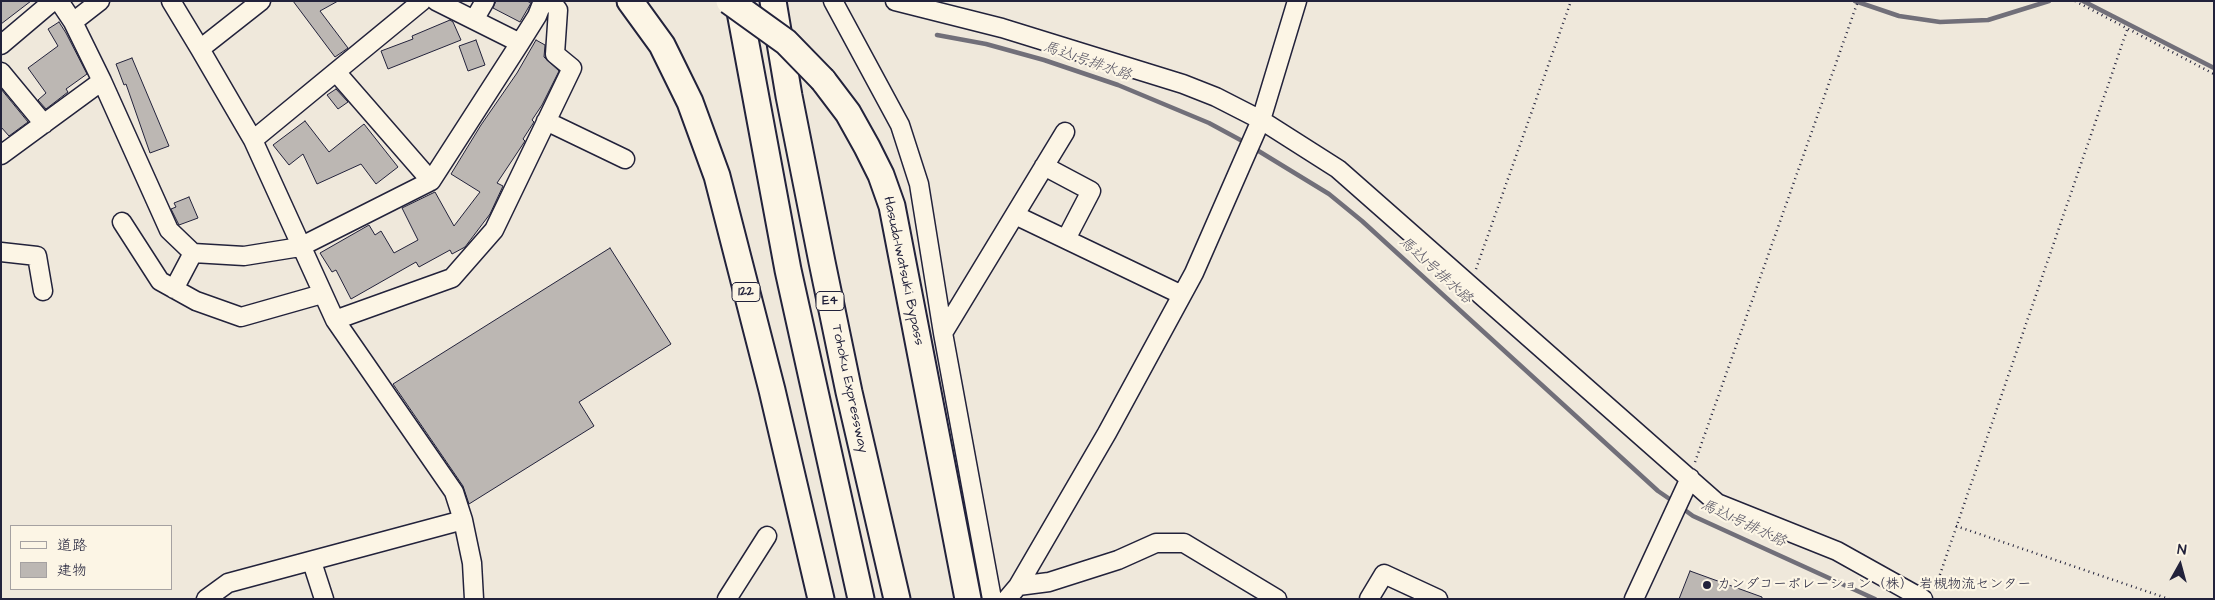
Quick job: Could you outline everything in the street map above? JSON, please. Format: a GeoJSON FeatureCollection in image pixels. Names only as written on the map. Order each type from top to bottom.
{"type":"FeatureCollection","features":[{"type":"Feature","properties":{"kind":"highway","name":"122"},"geometry":{"type":"LineString","coordinates":[[630,1],[662,45],[670,61],[690,102],[716,176],[772,390],[821,599]]}},
{"type":"Feature","properties":{"kind":"highway","name":"Hasuda-Iwatsuki Bypass"},"geometry":{"type":"LineString","coordinates":[[729,1],[786,42],[823,80],[848,113],[881,175],[892,206],[968,599]]}},
{"type":"Feature","properties":{"kind":"highway","name":"E4"},"geometry":{"type":"LineString","coordinates":[[738,1],[788,270],[861,599]]}},
{"type":"Feature","properties":{"kind":"highway","name":"Tohoku Expressway"},"geometry":{"type":"LineString","coordinates":[[773,1],[789,96],[824,271],[897,599]]}},
{"type":"Feature","properties":{"kind":"street"},"geometry":{"type":"LineString","coordinates":[[1,45],[53,1]]}},
{"type":"Feature","properties":{"kind":"street"},"geometry":{"type":"LineString","coordinates":[[59,1],[73,22],[102,80],[168,230],[193,253],[244,256],[300,248],[431,180],[537,16],[543,1]]}},
{"type":"Feature","properties":{"kind":"street"},"geometry":{"type":"LineString","coordinates":[[73,22],[100,1]]}},
{"type":"Feature","properties":{"kind":"street"},"geometry":{"type":"LineString","coordinates":[[170,1],[253,140],[334,320],[454,492],[463,520],[472,563],[474,599]]}},
{"type":"Feature","properties":{"kind":"street"},"geometry":{"type":"LineString","coordinates":[[200,49],[261,1]]}},
{"type":"Feature","properties":{"kind":"street"},"geometry":{"type":"LineString","coordinates":[[253,140],[422,1]]}},
{"type":"Feature","properties":{"kind":"street"},"geometry":{"type":"LineString","coordinates":[[436,1],[520,43]]}},
{"type":"Feature","properties":{"kind":"street"},"geometry":{"type":"LineString","coordinates":[[474,20],[485,1]]}},
{"type":"Feature","properties":{"kind":"street"},"geometry":{"type":"LineString","coordinates":[[334,320],[452,278],[494,230],[572,68],[555,54],[558,10],[551,1]]}},
{"type":"Feature","properties":{"kind":"street"},"geometry":{"type":"LineString","coordinates":[[833,1],[900,125],[919,184],[943,334],[992,599]]}},
{"type":"Feature","properties":{"kind":"street"},"geometry":{"type":"LineString","coordinates":[[895,1],[1002,28],[1183,84],[1216,97],[1261,120],[1338,170],[1690,478],[1716,503],[1837,550],[1929,594]]}},
{"type":"Feature","properties":{"kind":"street"},"geometry":{"type":"LineString","coordinates":[[1012,592],[1107,433],[1182,295],[1222,212],[1261,120],[1297,1]]}},
{"type":"Feature","properties":{"kind":"street"},"geometry":{"type":"LineString","coordinates":[[1,72],[44,124]]}},
{"type":"Feature","properties":{"kind":"street"},"geometry":{"type":"LineString","coordinates":[[336,72],[431,180]]}},
{"type":"Feature","properties":{"kind":"street"},"geometry":{"type":"LineString","coordinates":[[1,155],[102,80]]}},
{"type":"Feature","properties":{"kind":"street"},"geometry":{"type":"LineString","coordinates":[[546,121],[625,159]]}},
{"type":"Feature","properties":{"kind":"street"},"geometry":{"type":"LineString","coordinates":[[943,334],[1065,132]]}},
{"type":"Feature","properties":{"kind":"street"},"geometry":{"type":"LineString","coordinates":[[1044,166],[1091,191],[1066,239]]}},
{"type":"Feature","properties":{"kind":"street"},"geometry":{"type":"LineString","coordinates":[[1015,215],[1182,295]]}},
{"type":"Feature","properties":{"kind":"street"},"geometry":{"type":"LineString","coordinates":[[122,222],[160,281],[196,301],[241,317],[322,294]]}},
{"type":"Feature","properties":{"kind":"street"},"geometry":{"type":"LineString","coordinates":[[1,252],[37,256],[43,291]]}},
{"type":"Feature","properties":{"kind":"street"},"geometry":{"type":"LineString","coordinates":[[174,289],[193,253]]}},
{"type":"Feature","properties":{"kind":"street"},"geometry":{"type":"LineString","coordinates":[[1634,599],[1690,478]]}},
{"type":"Feature","properties":{"kind":"street"},"geometry":{"type":"LineString","coordinates":[[206,599],[228,583],[463,520]]}},
{"type":"Feature","properties":{"kind":"street"},"geometry":{"type":"LineString","coordinates":[[727,599],[767,536]]}},
{"type":"Feature","properties":{"kind":"street"},"geometry":{"type":"LineString","coordinates":[[1012,592],[1118,560],[1156,543],[1184,543],[1278,599]]}},
{"type":"Feature","properties":{"kind":"street"},"geometry":{"type":"LineString","coordinates":[[312,562],[324,599]]}},
{"type":"Feature","properties":{"kind":"street"},"geometry":{"type":"LineString","coordinates":[[1369,599],[1384,574],[1438,599]]}},
{"type":"Feature","properties":{"kind":"street"},"geometry":{"type":"LineString","coordinates":[[1012,592],[1036,599]]}},
{"type":"Feature","properties":{"kind":"path"},"geometry":{"type":"LineString","coordinates":[[1470,287],[1571,1]]}},
{"type":"Feature","properties":{"kind":"path"},"geometry":{"type":"LineString","coordinates":[[1690,478],[1858,1]]}},
{"type":"Feature","properties":{"kind":"path"},"geometry":{"type":"LineString","coordinates":[[2075,1],[2214,74]]}},
{"type":"Feature","properties":{"kind":"path"},"geometry":{"type":"LineString","coordinates":[[1929,594],[1956,526],[2127,30]]}},
{"type":"Feature","properties":{"kind":"path"},"geometry":{"type":"LineString","coordinates":[[1956,526],[2169,599]]}},
{"type":"Feature","properties":{"kind":"building"},"geometry":{"type":"Polygon","coordinates":[[[1,1],[31,1],[1,24],[1,1]]]}},
{"type":"Feature","properties":{"kind":"building"},"geometry":{"type":"Polygon","coordinates":[[[293,1],[338,1],[320,11],[348,48],[335,57],[293,1]]]}},
{"type":"Feature","properties":{"kind":"building"},"geometry":{"type":"Polygon","coordinates":[[[496,1],[527,1],[531,3],[520,22],[493,8],[496,1]]]}},
{"type":"Feature","properties":{"kind":"building"},"geometry":{"type":"Polygon","coordinates":[[[450,20],[453,22],[461,40],[388,69],[381,51],[413,39],[412,36],[450,20]]]}},
{"type":"Feature","properties":{"kind":"building"},"geometry":{"type":"Polygon","coordinates":[[[59,22],[87,74],[66,89],[68,92],[46,109],[38,100],[46,93],[28,68],[58,46],[48,29],[59,22]]]}},
{"type":"Feature","properties":{"kind":"building"},"geometry":{"type":"Polygon","coordinates":[[[476,40],[485,65],[468,71],[459,46],[476,40]]]}},
{"type":"Feature","properties":{"kind":"building"},"geometry":{"type":"Polygon","coordinates":[[[536,40],[545,45],[544,57],[559,71],[542,105],[532,120],[534,122],[523,139],[525,141],[497,183],[503,186],[490,214],[465,247],[452,254],[450,250],[419,267],[416,262],[351,299],[336,270],[332,272],[320,253],[369,225],[375,235],[381,231],[394,253],[418,240],[402,208],[435,192],[454,226],[480,192],[451,174],[481,125],[517,73],[536,40]]]}},
{"type":"Feature","properties":{"kind":"building"},"geometry":{"type":"Polygon","coordinates":[[[132,58],[169,146],[150,153],[126,84],[124,85],[116,64],[132,58]]]}},
{"type":"Feature","properties":{"kind":"building"},"geometry":{"type":"Polygon","coordinates":[[[1,89],[28,122],[9,136],[1,127],[1,89]]]}},
{"type":"Feature","properties":{"kind":"building"},"geometry":{"type":"Polygon","coordinates":[[[336,89],[348,102],[338,109],[327,95],[336,89]]]}},
{"type":"Feature","properties":{"kind":"building"},"geometry":{"type":"Polygon","coordinates":[[[305,121],[329,152],[364,124],[398,167],[376,184],[361,164],[317,184],[303,154],[289,165],[273,145],[305,121]]]}},
{"type":"Feature","properties":{"kind":"building"},"geometry":{"type":"Polygon","coordinates":[[[189,197],[198,218],[179,225],[171,209],[176,207],[174,203],[189,197]]]}},
{"type":"Feature","properties":{"kind":"building"},"geometry":{"type":"Polygon","coordinates":[[[610,248],[671,344],[579,402],[594,426],[469,504],[463,486],[393,384],[610,248]]]}},
{"type":"Feature","properties":{"kind":"building","name":"カンダコーポレーション（株） 岩槻物流センター"},"geometry":{"type":"Polygon","coordinates":[[[1690,571],[1762,597],[1762,599],[1679,599],[1690,571]]]}},
{"type":"Feature","properties":{"kind":"waterway"},"geometry":{"type":"LineString","coordinates":[[1855,1],[1899,16],[1940,22],[1988,20],[2049,1]]}},
{"type":"Feature","properties":{"kind":"waterway"},"geometry":{"type":"LineString","coordinates":[[2083,1],[2214,68]]}},
{"type":"Feature","properties":{"kind":"waterway","name":"馬込1号排水路"},"geometry":{"type":"LineString","coordinates":[[937,35],[986,44],[1044,60],[1118,85],[1209,123],[1246,143]]}},
{"type":"Feature","properties":{"kind":"waterway","name":"馬込1号排水路"},"geometry":{"type":"LineString","coordinates":[[1252,147],[1329,194],[1362,221],[1658,491],[1674,502]]}},
{"type":"Feature","properties":{"kind":"waterway","name":"馬込1号排水路"},"geometry":{"type":"LineString","coordinates":[[1682,508],[1693,516],[1875,599]]}},
{"type":"Feature","properties":{"kind":"place","name":"カンダコーポレーション（株） 岩槻物流センター"},"geometry":{"type":"Point","coordinates":[1707,585]}}]}
